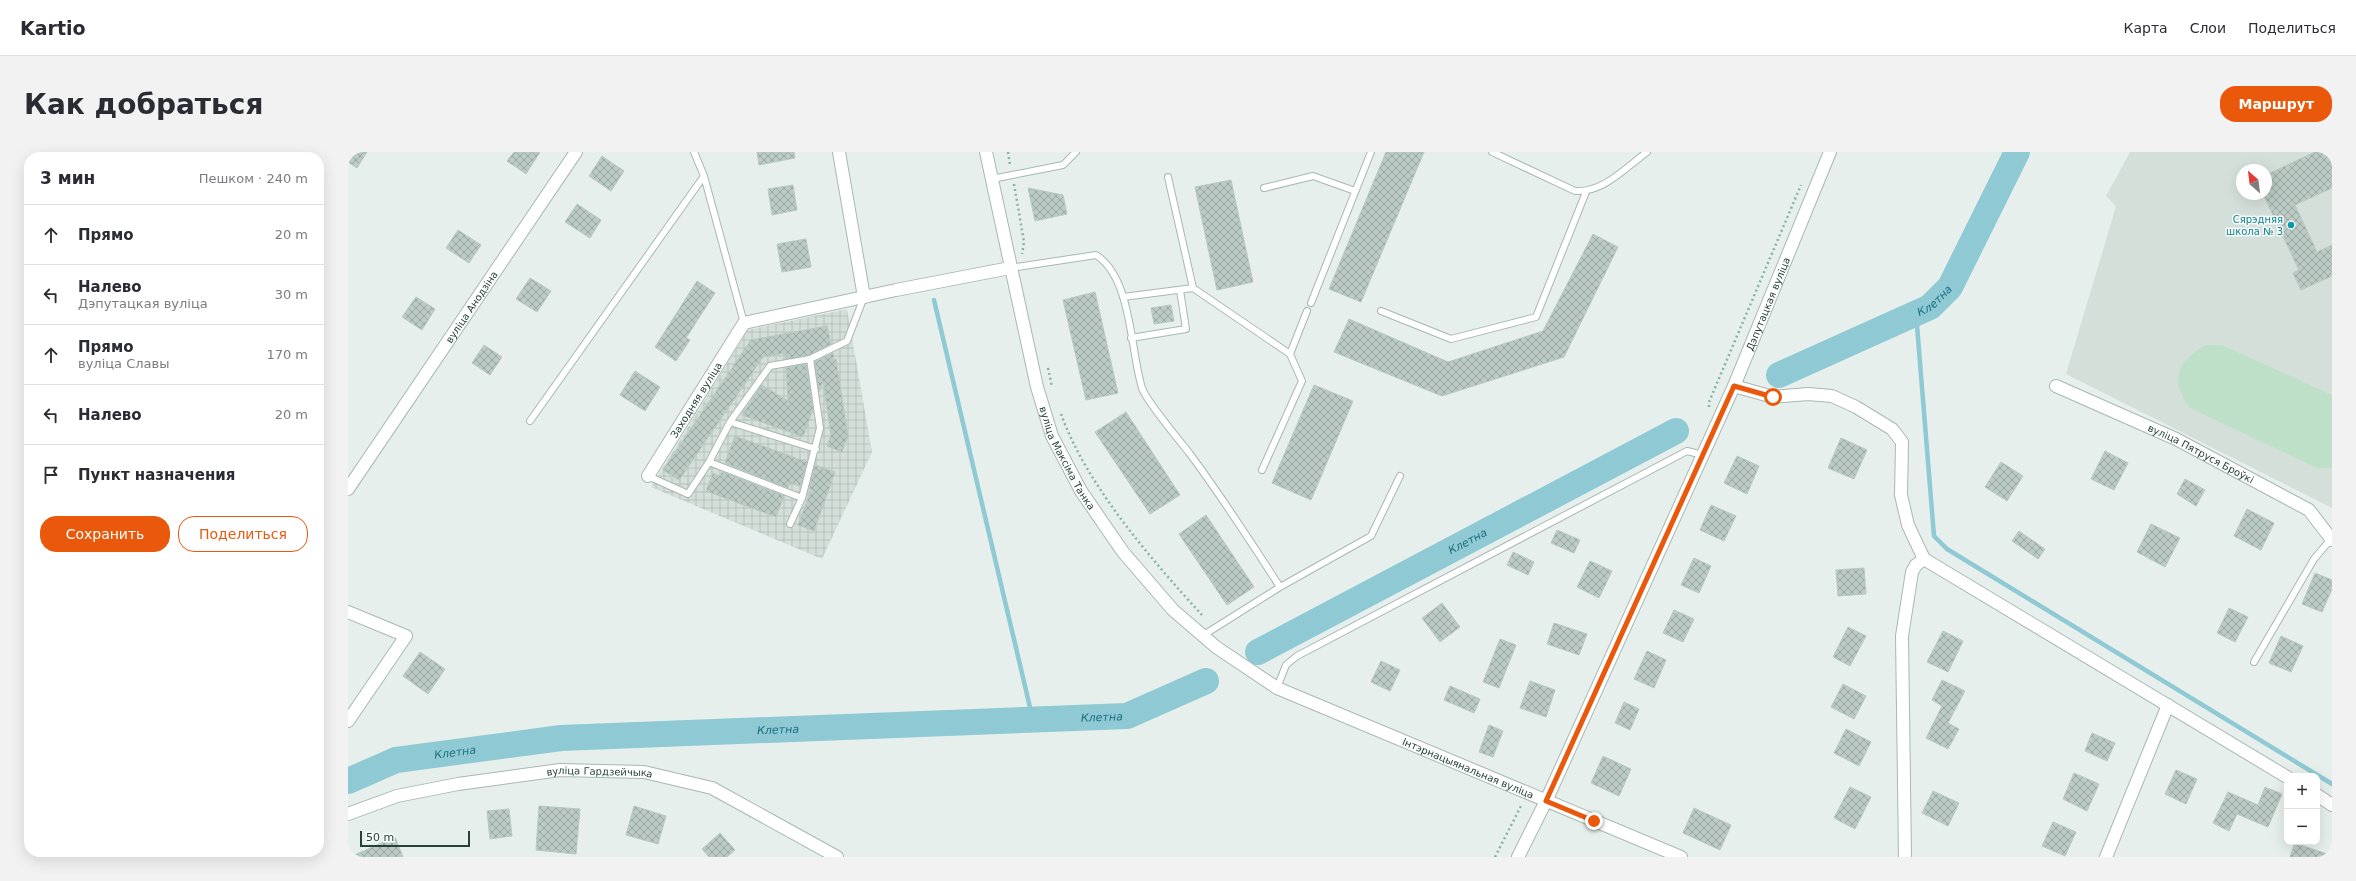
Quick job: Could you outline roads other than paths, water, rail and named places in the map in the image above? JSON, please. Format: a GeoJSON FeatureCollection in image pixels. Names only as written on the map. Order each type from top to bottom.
{"type":"FeatureCollection","features":[{"type":"Feature","properties":{"kind":"street","name":"вуліца Анодзіна"},"geometry":{"type":"LineString","coordinates":[[348,489],[576,152]]}},
{"type":"Feature","properties":{"kind":"street"},"geometry":{"type":"LineString","coordinates":[[839,152],[864,298]]}},
{"type":"Feature","properties":{"kind":"street","name":"вуліца Максіма Танка"},"geometry":{"type":"LineString","coordinates":[[986,152],[1037,387],[1052,436],[1081,491],[1123,552],[1173,610],[1202,636],[1239,664],[1277,688]]}},
{"type":"Feature","properties":{"kind":"street","name":"Дэпутацкая вуліца"},"geometry":{"type":"LineString","coordinates":[[1518,857],[1546,801],[1734,386],[1830,152]]}},
{"type":"Feature","properties":{"kind":"street"},"geometry":{"type":"LineString","coordinates":[[744,323],[1010,268]]}},
{"type":"Feature","properties":{"kind":"street","name":"Заходняя вуліца"},"geometry":{"type":"LineString","coordinates":[[648,476],[744,323]]}},
{"type":"Feature","properties":{"kind":"street"},"geometry":{"type":"LineString","coordinates":[[1734,386],[1773,397],[1808,394],[1832,396],[1856,406],[1892,429],[1902,442],[1901,495],[1908,525],[1924,559],[2284,775]]}},
{"type":"Feature","properties":{"kind":"street","name":"вуліца Пятруся Броўкі"},"geometry":{"type":"LineString","coordinates":[[2056,386],[2176,439],[2309,510],[2332,540]]}},
{"type":"Feature","properties":{"kind":"street"},"geometry":{"type":"LineString","coordinates":[[1905,857],[1902,636],[1912,572],[1916,565],[1924,559]]}},
{"type":"Feature","properties":{"kind":"street"},"geometry":{"type":"LineString","coordinates":[[348,612],[406,636],[348,721]]}},
{"type":"Feature","properties":{"kind":"street","name":"Інтэрнацыянальная вуліца"},"geometry":{"type":"LineString","coordinates":[[1277,688],[1681,857]]}},
{"type":"Feature","properties":{"kind":"street"},"geometry":{"type":"LineString","coordinates":[[2106,857],[2168,705]]}},
{"type":"Feature","properties":{"kind":"street","name":"вуліца Гардзейчыка"},"geometry":{"type":"LineString","coordinates":[[348,814],[397,796],[458,784],[560,770],[644,772],[712,788],[838,857]]}},
{"type":"Feature","properties":{"kind":"street"},"geometry":{"type":"LineString","coordinates":[[2320,797],[2332,804]]}},
{"type":"Feature","properties":{"kind":"lane"},"geometry":{"type":"LineString","coordinates":[[694,152],[704,176],[744,323]]}},
{"type":"Feature","properties":{"kind":"lane"},"geometry":{"type":"LineString","coordinates":[[992,179],[1063,165],[1076,152]]}},
{"type":"Feature","properties":{"kind":"lane"},"geometry":{"type":"LineString","coordinates":[[1311,303],[1371,152]]}},
{"type":"Feature","properties":{"kind":"lane"},"geometry":{"type":"LineString","coordinates":[[1492,152],[1575,191],[1586,192],[1600,188],[1647,152]]}},
{"type":"Feature","properties":{"kind":"lane"},"geometry":{"type":"LineString","coordinates":[[530,421],[704,176]]}},
{"type":"Feature","properties":{"kind":"lane"},"geometry":{"type":"LineString","coordinates":[[1264,188],[1313,176],[1355,191]]}},
{"type":"Feature","properties":{"kind":"lane"},"geometry":{"type":"LineString","coordinates":[[1168,177],[1193,288]]}},
{"type":"Feature","properties":{"kind":"lane"},"geometry":{"type":"LineString","coordinates":[[1381,311],[1451,339],[1536,317],[1586,192]]}},
{"type":"Feature","properties":{"kind":"lane"},"geometry":{"type":"LineString","coordinates":[[1010,268],[1096,255],[1105,261],[1115,274],[1123,297],[1142,390],[1220,496],[1280,587]]}},
{"type":"Feature","properties":{"kind":"lane"},"geometry":{"type":"LineString","coordinates":[[1123,297],[1193,288],[1290,354],[1302,381],[1262,470]]}},
{"type":"Feature","properties":{"kind":"lane"},"geometry":{"type":"LineString","coordinates":[[1131,338],[1186,329],[1180,290]]}},
{"type":"Feature","properties":{"kind":"lane"},"geometry":{"type":"LineString","coordinates":[[648,476],[688,494],[709,462],[730,422],[770,366],[810,359],[847,341],[864,298]]}},
{"type":"Feature","properties":{"kind":"lane"},"geometry":{"type":"LineString","coordinates":[[1290,354],[1307,312]]}},
{"type":"Feature","properties":{"kind":"lane"},"geometry":{"type":"LineString","coordinates":[[790,524],[802,498],[816,449],[820,428],[810,359]]}},
{"type":"Feature","properties":{"kind":"lane"},"geometry":{"type":"LineString","coordinates":[[730,422],[816,449]]}},
{"type":"Feature","properties":{"kind":"lane"},"geometry":{"type":"LineString","coordinates":[[1277,688],[1286,665],[1297,656],[1688,451],[1703,455]]}},
{"type":"Feature","properties":{"kind":"lane"},"geometry":{"type":"LineString","coordinates":[[709,462],[802,498]]}},
{"type":"Feature","properties":{"kind":"lane"},"geometry":{"type":"LineString","coordinates":[[1202,636],[1280,587],[1371,536],[1400,476]]}},
{"type":"Feature","properties":{"kind":"lane"},"geometry":{"type":"LineString","coordinates":[[2254,662],[2314,559],[2332,540]]}},
{"type":"Feature","properties":{"kind":"waterway","name":"Клетна"},"geometry":{"type":"LineString","coordinates":[[1779,375],[1930,307],[1950,287],[2017,152]]}},
{"type":"Feature","properties":{"kind":"waterway"},"geometry":{"type":"LineString","coordinates":[[934,300],[1033,720]]}},
{"type":"Feature","properties":{"kind":"waterway"},"geometry":{"type":"LineString","coordinates":[[1916,313],[1934,536],[1947,549],[2332,784]]}},
{"type":"Feature","properties":{"kind":"waterway","name":"Клетна"},"geometry":{"type":"LineString","coordinates":[[1258,652],[1676,431]]}},
{"type":"Feature","properties":{"kind":"waterway","name":"Клетна"},"geometry":{"type":"LineString","coordinates":[[348,781],[396,760],[561,738],[1127,716],[1206,681]]}},
{"type":"Feature","properties":{"kind":"place","name":"Сярэдняя школа № 3"},"geometry":{"type":"Point","coordinates":[2291,225]}}]}
